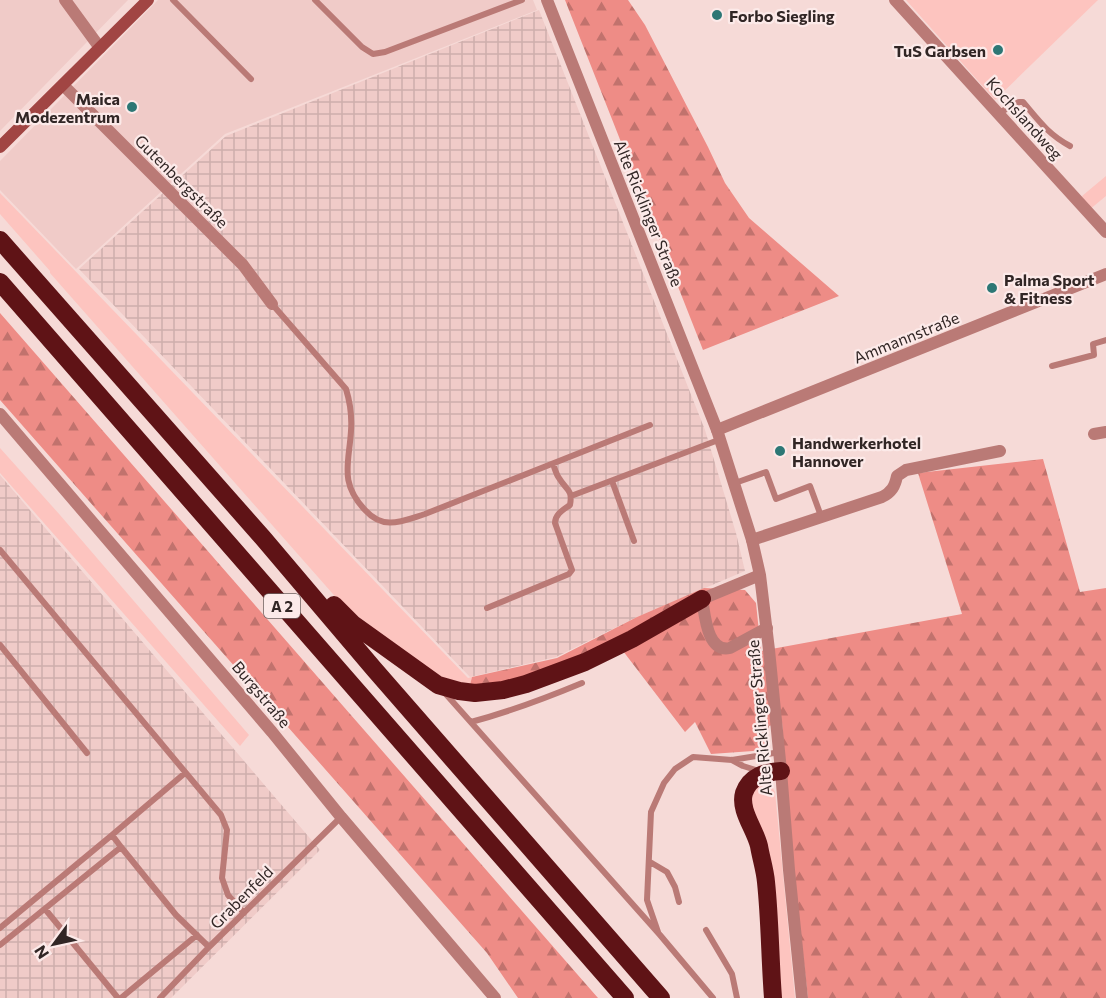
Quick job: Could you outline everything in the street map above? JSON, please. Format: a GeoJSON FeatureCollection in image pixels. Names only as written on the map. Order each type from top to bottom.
{"type":"FeatureCollection","features":[{"type":"Feature","properties":{"kind":"highway","name":"A 2"},"geometry":{"type":"LineString","coordinates":[[0,240],[263,538],[661,998]]}},
{"type":"Feature","properties":{"kind":"highway","name":"A 2"},"geometry":{"type":"LineString","coordinates":[[0,282],[625,998]]}},
{"type":"Feature","properties":{"kind":"highway"},"geometry":{"type":"LineString","coordinates":[[263,538],[353,624],[438,685],[459,691],[475,693],[503,690],[585,662],[632,639],[702,599]]}},
{"type":"Feature","properties":{"kind":"highway"},"geometry":{"type":"LineString","coordinates":[[773,772],[755,777],[749,783],[743,797],[745,811],[757,838],[766,880],[773,998]]}},
{"type":"Feature","properties":{"kind":"main road"},"geometry":{"type":"LineString","coordinates":[[0,147],[148,0]]}},
{"type":"Feature","properties":{"kind":"street"},"geometry":{"type":"LineString","coordinates":[[65,0],[100,48]]}},
{"type":"Feature","properties":{"kind":"street","name":"Alte Ricklinger Straße"},"geometry":{"type":"LineString","coordinates":[[547,0],[719,435],[752,540],[760,575],[767,628],[780,752],[773,772],[789,870],[802,998]]}},
{"type":"Feature","properties":{"kind":"street","name":"Kochslandweg"},"geometry":{"type":"LineString","coordinates":[[895,0],[1106,232]]}},
{"type":"Feature","properties":{"kind":"street","name":"Gutenbergstraße"},"geometry":{"type":"LineString","coordinates":[[63,85],[243,265],[272,304]]}},
{"type":"Feature","properties":{"kind":"street","name":"Ammannstraße"},"geometry":{"type":"LineString","coordinates":[[719,435],[1106,274]]}},
{"type":"Feature","properties":{"kind":"street","name":"Burgstraße"},"geometry":{"type":"LineString","coordinates":[[0,414],[272,732],[495,998]]}},
{"type":"Feature","properties":{"kind":"street"},"geometry":{"type":"LineString","coordinates":[[752,540],[882,497],[890,492],[897,476],[906,470],[1000,451]]}},
{"type":"Feature","properties":{"kind":"street"},"geometry":{"type":"LineString","coordinates":[[760,575],[702,599],[711,639],[715,645],[725,649],[730,648],[767,628]]}},
{"type":"Feature","properties":{"kind":"lane"},"geometry":{"type":"LineString","coordinates":[[173,0],[251,79]]}},
{"type":"Feature","properties":{"kind":"lane"},"geometry":{"type":"LineString","coordinates":[[315,0],[362,47],[374,54],[385,52],[522,0]]}},
{"type":"Feature","properties":{"kind":"lane"},"geometry":{"type":"LineString","coordinates":[[998,113],[1023,102],[1047,131],[1070,146]]}},
{"type":"Feature","properties":{"kind":"lane"},"geometry":{"type":"LineString","coordinates":[[272,304],[346,389],[350,402],[351,430],[347,459],[351,491],[370,515],[381,522],[391,524],[425,514],[650,425]]}},
{"type":"Feature","properties":{"kind":"lane"},"geometry":{"type":"LineString","coordinates":[[1052,366],[1094,355],[1093,344],[1106,340]]}},
{"type":"Feature","properties":{"kind":"lane"},"geometry":{"type":"LineString","coordinates":[[571,496],[719,435]]}},
{"type":"Feature","properties":{"kind":"lane"},"geometry":{"type":"LineString","coordinates":[[487,608],[569,574],[572,570],[555,523],[558,514],[570,505],[571,496],[569,489],[558,477],[553,464]]}},
{"type":"Feature","properties":{"kind":"lane"},"geometry":{"type":"LineString","coordinates":[[735,483],[766,472],[776,499],[810,486],[821,516]]}},
{"type":"Feature","properties":{"kind":"lane"},"geometry":{"type":"LineString","coordinates":[[612,481],[634,541]]}},
{"type":"Feature","properties":{"kind":"lane"},"geometry":{"type":"LineString","coordinates":[[0,550],[221,815],[227,830],[222,878],[228,895],[244,913]]}},
{"type":"Feature","properties":{"kind":"lane"},"geometry":{"type":"LineString","coordinates":[[0,645],[87,753]]}},
{"type":"Feature","properties":{"kind":"lane"},"geometry":{"type":"LineString","coordinates":[[471,722],[582,683]]}},
{"type":"Feature","properties":{"kind":"lane"},"geometry":{"type":"LineString","coordinates":[[438,685],[713,998]]}},
{"type":"Feature","properties":{"kind":"lane"},"geometry":{"type":"LineString","coordinates":[[660,935],[647,900],[651,812],[664,783],[675,770],[693,757],[732,760],[780,752]]}},
{"type":"Feature","properties":{"kind":"lane"},"geometry":{"type":"LineString","coordinates":[[732,760],[743,766],[773,772]]}},
{"type":"Feature","properties":{"kind":"lane"},"geometry":{"type":"LineString","coordinates":[[0,928],[185,773]]}},
{"type":"Feature","properties":{"kind":"lane","name":"Grabenfeld"},"geometry":{"type":"LineString","coordinates":[[160,998],[341,817]]}},
{"type":"Feature","properties":{"kind":"lane"},"geometry":{"type":"LineString","coordinates":[[112,835],[176,915],[209,947]]}},
{"type":"Feature","properties":{"kind":"lane"},"geometry":{"type":"LineString","coordinates":[[0,945],[121,847]]}},
{"type":"Feature","properties":{"kind":"lane"},"geometry":{"type":"LineString","coordinates":[[650,862],[667,872],[675,887],[679,902]]}},
{"type":"Feature","properties":{"kind":"lane"},"geometry":{"type":"LineString","coordinates":[[45,909],[119,998],[197,935]]}},
{"type":"Feature","properties":{"kind":"lane"},"geometry":{"type":"LineString","coordinates":[[706,930],[732,974],[737,998]]}},
{"type":"Feature","properties":{"kind":"shaded area"},"geometry":{"type":"Polygon","coordinates":[[[0,0],[128,0],[0,131],[0,0]]]}},
{"type":"Feature","properties":{"kind":"shaded area"},"geometry":{"type":"Polygon","coordinates":[[[158,0],[533,0],[537,10],[225,134],[76,269],[0,190],[0,161],[158,0]]]}},
{"type":"Feature","properties":{"kind":"shaded area","name":"TuS Garbsen"},"geometry":{"type":"Polygon","coordinates":[[[906,0],[1098,0],[995,100],[906,0]]]}},
{"type":"Feature","properties":{"kind":"shaded area"},"geometry":{"type":"Polygon","coordinates":[[[539,10],[705,430],[745,571],[637,617],[556,657],[470,677],[79,269],[226,136],[539,10]]]}},
{"type":"Feature","properties":{"kind":"shaded area"},"geometry":{"type":"Polygon","coordinates":[[[1106,176],[1106,196],[1089,210],[1082,196],[1106,176]]]}},
{"type":"Feature","properties":{"kind":"shaded area"},"geometry":{"type":"Polygon","coordinates":[[[0,193],[468,678],[472,677],[470,685],[451,682],[421,666],[340,602],[0,214],[0,193]]]}},
{"type":"Feature","properties":{"kind":"shaded area"},"geometry":{"type":"Polygon","coordinates":[[[0,448],[249,735],[240,746],[0,473],[0,448]]]}},
{"type":"Feature","properties":{"kind":"shaded area"},"geometry":{"type":"Polygon","coordinates":[[[0,475],[320,850],[171,998],[0,998],[0,475]]]}},
{"type":"Feature","properties":{"kind":"shaded area"},"geometry":{"type":"Polygon","coordinates":[[[764,784],[772,787],[775,792],[795,998],[777,998],[752,806],[754,791],[764,784]]]}},
{"type":"Feature","properties":{"kind":"green space"},"geometry":{"type":"Polygon","coordinates":[[[565,0],[628,0],[645,25],[725,183],[749,218],[839,296],[703,350],[565,0]]]}},
{"type":"Feature","properties":{"kind":"green space"},"geometry":{"type":"Polygon","coordinates":[[[0,313],[598,998],[518,998],[487,953],[0,400],[0,313]]]}},
{"type":"Feature","properties":{"kind":"green space"},"geometry":{"type":"Polygon","coordinates":[[[1043,459],[1080,592],[1106,588],[1106,998],[808,998],[793,869],[782,722],[769,726],[768,738],[764,747],[753,751],[711,754],[695,722],[685,732],[623,651],[502,683],[470,685],[472,677],[557,658],[637,617],[704,588],[745,590],[756,603],[761,651],[962,614],[918,473],[1043,459]]]}},
{"type":"Feature","properties":{"kind":"place","name":"Forbo Siegling"},"geometry":{"type":"Point","coordinates":[717,15]}},
{"type":"Feature","properties":{"kind":"place","name":"TuS Garbsen"},"geometry":{"type":"Point","coordinates":[998,50]}},
{"type":"Feature","properties":{"kind":"place","name":"Maica Modezentrum"},"geometry":{"type":"Point","coordinates":[132,107]}},
{"type":"Feature","properties":{"kind":"place","name":"Palma Sport & Fitness"},"geometry":{"type":"Point","coordinates":[992,288]}},
{"type":"Feature","properties":{"kind":"place","name":"Handwerkerhotel Hannover"},"geometry":{"type":"Point","coordinates":[780,451]}}]}
